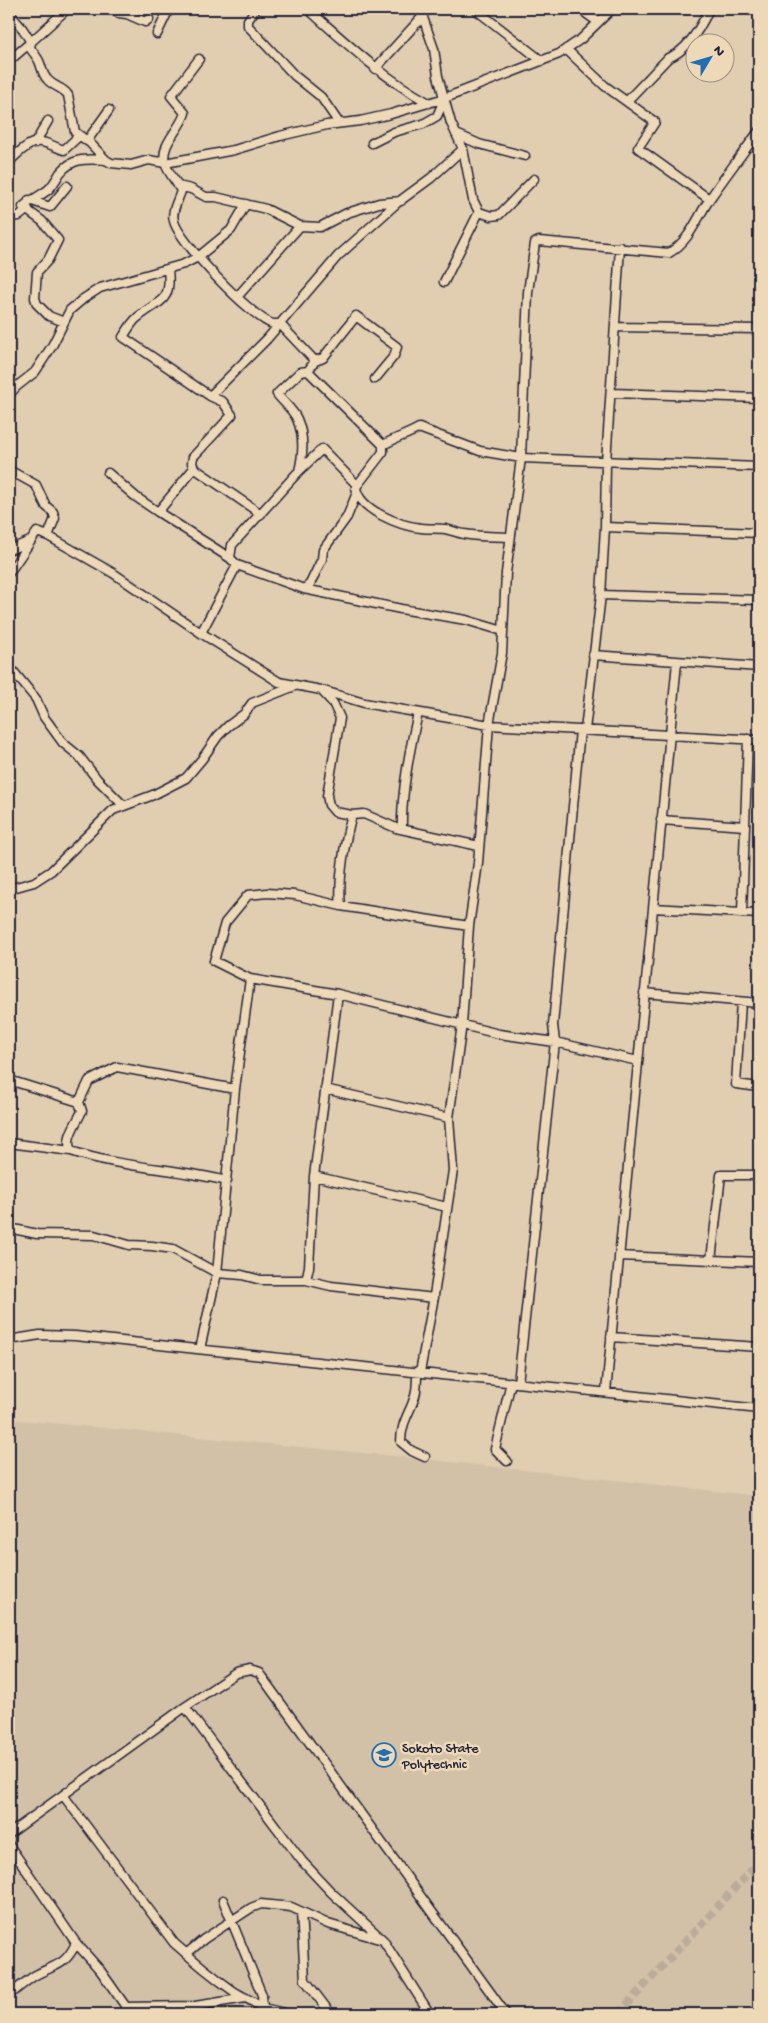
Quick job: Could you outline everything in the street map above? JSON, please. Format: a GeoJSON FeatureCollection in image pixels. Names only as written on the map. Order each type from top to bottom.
{"type":"FeatureCollection","features":[{"type":"Feature","properties":{"kind":"street"},"geometry":{"type":"LineString","coordinates":[[9,61],[67,9]]}},
{"type":"Feature","properties":{"kind":"street"},"geometry":{"type":"LineString","coordinates":[[112,9],[118,13],[127,14],[145,22],[149,19]]}},
{"type":"Feature","properties":{"kind":"street"},"geometry":{"type":"LineString","coordinates":[[157,34],[169,9]]}},
{"type":"Feature","properties":{"kind":"street"},"geometry":{"type":"LineString","coordinates":[[256,9],[248,20],[248,26],[294,76],[321,97],[339,123]]}},
{"type":"Feature","properties":{"kind":"street"},"geometry":{"type":"LineString","coordinates":[[308,9],[375,69],[429,103]]}},
{"type":"Feature","properties":{"kind":"street"},"geometry":{"type":"LineString","coordinates":[[475,9],[542,61]]}},
{"type":"Feature","properties":{"kind":"street"},"geometry":{"type":"LineString","coordinates":[[580,9],[598,22]]}},
{"type":"Feature","properties":{"kind":"street"},"geometry":{"type":"LineString","coordinates":[[9,13],[31,42],[30,48],[40,62],[46,79],[65,91],[68,96],[74,129],[79,136],[111,163],[131,165],[149,160],[165,163],[234,150],[280,136],[339,123],[383,116],[445,98],[542,61],[566,49],[581,39],[612,9]]}},
{"type":"Feature","properties":{"kind":"street"},"geometry":{"type":"LineString","coordinates":[[627,101],[668,58],[676,55],[686,47],[709,9]]}},
{"type":"Feature","properties":{"kind":"street"},"geometry":{"type":"LineString","coordinates":[[375,69],[422,13]]}},
{"type":"Feature","properties":{"kind":"street"},"geometry":{"type":"LineString","coordinates":[[422,13],[434,49],[451,123],[463,149],[473,200],[480,212],[491,216],[499,215],[534,179]]}},
{"type":"Feature","properties":{"kind":"street"},"geometry":{"type":"LineString","coordinates":[[566,49],[605,86],[655,122],[638,148],[709,199]]}},
{"type":"Feature","properties":{"kind":"street"},"geometry":{"type":"LineString","coordinates":[[199,59],[171,96],[185,112],[183,120],[164,149],[165,163],[181,191],[173,212],[174,223],[198,257],[226,288],[272,324],[280,324],[315,361]]}},
{"type":"Feature","properties":{"kind":"street"},"geometry":{"type":"LineString","coordinates":[[372,143],[394,132],[423,124],[437,116],[445,98]]}},
{"type":"Feature","properties":{"kind":"street"},"geometry":{"type":"LineString","coordinates":[[87,141],[109,110]]}},
{"type":"Feature","properties":{"kind":"street"},"geometry":{"type":"LineString","coordinates":[[35,143],[48,121]]}},
{"type":"Feature","properties":{"kind":"street"},"geometry":{"type":"LineString","coordinates":[[426,1457],[412,1451],[402,1442],[401,1435],[407,1413],[415,1396],[434,1298],[453,1170],[449,1118],[462,1024],[469,926],[479,846],[489,725],[502,653],[506,573],[521,458],[528,292],[535,243],[538,241],[669,253],[676,249],[690,234],[709,199],[759,131]]}},
{"type":"Feature","properties":{"kind":"street"},"geometry":{"type":"LineString","coordinates":[[456,134],[479,144],[525,156]]}},
{"type":"Feature","properties":{"kind":"street"},"geometry":{"type":"LineString","coordinates":[[9,162],[20,152],[40,141],[64,150],[79,136]]}},
{"type":"Feature","properties":{"kind":"street"},"geometry":{"type":"LineString","coordinates":[[210,396],[280,324],[338,256],[401,200],[431,178],[463,149]]}},
{"type":"Feature","properties":{"kind":"street"},"geometry":{"type":"LineString","coordinates":[[64,322],[49,316],[36,304],[35,298],[37,272],[52,253],[58,240],[42,221],[23,207],[30,200],[48,190],[65,167],[71,163],[81,158],[106,160]]}},
{"type":"Feature","properties":{"kind":"street"},"geometry":{"type":"LineString","coordinates":[[30,200],[50,207],[67,186]]}},
{"type":"Feature","properties":{"kind":"street"},"geometry":{"type":"LineString","coordinates":[[178,186],[191,189],[206,197],[216,197],[266,209],[300,226],[320,227],[347,213],[379,203],[401,200]]}},
{"type":"Feature","properties":{"kind":"street"},"geometry":{"type":"LineString","coordinates":[[9,396],[16,387],[35,372],[52,346],[70,310],[100,288],[168,269],[198,257],[230,230],[246,204]]}},
{"type":"Feature","properties":{"kind":"street"},"geometry":{"type":"LineString","coordinates":[[9,217],[19,216],[28,209]]}},
{"type":"Feature","properties":{"kind":"street"},"geometry":{"type":"LineString","coordinates":[[444,282],[480,212]]}},
{"type":"Feature","properties":{"kind":"street"},"geometry":{"type":"LineString","coordinates":[[236,297],[300,226]]}},
{"type":"Feature","properties":{"kind":"street"},"geometry":{"type":"LineString","coordinates":[[507,1461],[495,1449],[515,1382],[555,1042],[553,1025],[582,730],[601,595],[606,462],[620,248]]}},
{"type":"Feature","properties":{"kind":"street"},"geometry":{"type":"LineString","coordinates":[[168,269],[170,281],[168,293],[158,304],[136,318],[123,337],[210,396],[223,402],[232,414],[193,457],[192,463],[194,468],[261,514]]}},
{"type":"Feature","properties":{"kind":"street"},"geometry":{"type":"LineString","coordinates":[[299,471],[302,459],[301,438],[297,419],[277,394],[300,372],[308,371],[315,361],[323,358],[356,316],[397,348],[394,356],[375,379]]}},
{"type":"Feature","properties":{"kind":"street"},"geometry":{"type":"LineString","coordinates":[[615,327],[759,329]]}},
{"type":"Feature","properties":{"kind":"street"},"geometry":{"type":"LineString","coordinates":[[304,589],[310,584],[322,559],[323,550],[347,517],[356,495],[357,485],[383,452],[383,445],[308,371]]}},
{"type":"Feature","properties":{"kind":"street"},"geometry":{"type":"LineString","coordinates":[[612,393],[759,398]]}},
{"type":"Feature","properties":{"kind":"street"},"geometry":{"type":"LineString","coordinates":[[383,445],[396,437],[411,433],[419,428],[480,451],[521,458],[759,467]]}},
{"type":"Feature","properties":{"kind":"street"},"geometry":{"type":"LineString","coordinates":[[230,558],[232,545],[299,471],[322,449],[357,485]]}},
{"type":"Feature","properties":{"kind":"street"},"geometry":{"type":"LineString","coordinates":[[158,512],[194,468]]}},
{"type":"Feature","properties":{"kind":"street"},"geometry":{"type":"LineString","coordinates":[[9,470],[36,485],[46,506],[53,512],[55,518],[48,536]]}},
{"type":"Feature","properties":{"kind":"street"},"geometry":{"type":"LineString","coordinates":[[108,473],[136,497],[230,558],[237,565],[304,589],[466,620],[503,630]]}},
{"type":"Feature","properties":{"kind":"street"},"geometry":{"type":"LineString","coordinates":[[356,495],[375,511],[407,526],[423,529],[444,529],[465,534],[510,537]]}},
{"type":"Feature","properties":{"kind":"street"},"geometry":{"type":"LineString","coordinates":[[605,527],[759,533]]}},
{"type":"Feature","properties":{"kind":"street"},"geometry":{"type":"LineString","coordinates":[[9,573],[37,532],[48,536],[113,573],[201,633],[279,682],[321,690],[364,704],[489,725],[759,740]]}},
{"type":"Feature","properties":{"kind":"street"},"geometry":{"type":"LineString","coordinates":[[9,550],[32,540]]}},
{"type":"Feature","properties":{"kind":"street"},"geometry":{"type":"LineString","coordinates":[[201,633],[237,565]]}},
{"type":"Feature","properties":{"kind":"street"},"geometry":{"type":"LineString","coordinates":[[601,595],[759,600]]}},
{"type":"Feature","properties":{"kind":"street"},"geometry":{"type":"LineString","coordinates":[[593,655],[759,667]]}},
{"type":"Feature","properties":{"kind":"street"},"geometry":{"type":"LineString","coordinates":[[606,1392],[676,662]]}},
{"type":"Feature","properties":{"kind":"street"},"geometry":{"type":"LineString","coordinates":[[9,666],[36,699],[44,717],[63,743],[79,756],[97,779],[124,806]]}},
{"type":"Feature","properties":{"kind":"street"},"geometry":{"type":"LineString","coordinates":[[9,889],[34,882],[51,871],[113,810],[165,789],[186,778],[218,736],[244,714],[252,703],[296,686]]}},
{"type":"Feature","properties":{"kind":"street"},"geometry":{"type":"LineString","coordinates":[[321,690],[334,703],[340,718],[327,801],[335,812],[352,815],[364,814],[402,829],[479,846]]}},
{"type":"Feature","properties":{"kind":"street"},"geometry":{"type":"LineString","coordinates":[[402,829],[409,763],[418,713]]}},
{"type":"Feature","properties":{"kind":"street"},"geometry":{"type":"LineString","coordinates":[[742,913],[748,740]]}},
{"type":"Feature","properties":{"kind":"street"},"geometry":{"type":"LineString","coordinates":[[342,906],[340,895],[345,848],[352,815]]}},
{"type":"Feature","properties":{"kind":"street"},"geometry":{"type":"LineString","coordinates":[[661,820],[745,826]]}},
{"type":"Feature","properties":{"kind":"street"},"geometry":{"type":"LineString","coordinates":[[469,926],[342,906],[295,896],[267,893],[248,895],[226,923],[214,961],[250,979],[338,994],[500,1034],[555,1042],[638,1061]]}},
{"type":"Feature","properties":{"kind":"street"},"geometry":{"type":"LineString","coordinates":[[653,908],[759,914]]}},
{"type":"Feature","properties":{"kind":"street"},"geometry":{"type":"LineString","coordinates":[[200,1349],[217,1273],[235,1089],[250,979]]}},
{"type":"Feature","properties":{"kind":"street"},"geometry":{"type":"LineString","coordinates":[[644,993],[759,1003]]}},
{"type":"Feature","properties":{"kind":"street"},"geometry":{"type":"LineString","coordinates":[[306,1280],[309,1267],[314,1176],[338,994]]}},
{"type":"Feature","properties":{"kind":"street"},"geometry":{"type":"LineString","coordinates":[[741,1002],[736,1084],[759,1086]]}},
{"type":"Feature","properties":{"kind":"street"},"geometry":{"type":"LineString","coordinates":[[71,1151],[68,1145],[69,1138],[82,1111],[79,1102],[89,1081],[117,1067],[235,1089]]}},
{"type":"Feature","properties":{"kind":"street"},"geometry":{"type":"LineString","coordinates":[[9,1080],[79,1102]]}},
{"type":"Feature","properties":{"kind":"street"},"geometry":{"type":"LineString","coordinates":[[325,1089],[449,1118]]}},
{"type":"Feature","properties":{"kind":"street"},"geometry":{"type":"LineString","coordinates":[[9,1143],[71,1151],[100,1160],[203,1175],[227,1181]]}},
{"type":"Feature","properties":{"kind":"street"},"geometry":{"type":"LineString","coordinates":[[711,1260],[721,1175],[759,1176]]}},
{"type":"Feature","properties":{"kind":"street"},"geometry":{"type":"LineString","coordinates":[[314,1176],[447,1207]]}},
{"type":"Feature","properties":{"kind":"street"},"geometry":{"type":"LineString","coordinates":[[9,1228],[37,1234],[94,1235],[130,1245],[173,1249],[217,1273],[242,1275],[262,1280],[306,1280],[331,1286],[434,1298]]}},
{"type":"Feature","properties":{"kind":"street"},"geometry":{"type":"LineString","coordinates":[[619,1256],[759,1262]]}},
{"type":"Feature","properties":{"kind":"street"},"geometry":{"type":"LineString","coordinates":[[9,1340],[40,1336],[75,1336],[759,1409]]}},
{"type":"Feature","properties":{"kind":"street"},"geometry":{"type":"LineString","coordinates":[[611,1337],[759,1347]]}},
{"type":"Feature","properties":{"kind":"street"},"geometry":{"type":"LineString","coordinates":[[9,1834],[185,1707],[236,1673],[250,1670],[259,1672],[506,2014]]}},
{"type":"Feature","properties":{"kind":"street"},"geometry":{"type":"LineString","coordinates":[[185,1707],[302,1861],[331,1892],[383,1940],[430,2014]]}},
{"type":"Feature","properties":{"kind":"street"},"geometry":{"type":"LineString","coordinates":[[63,1795],[174,1943],[234,1991],[264,2011],[289,2014]]}},
{"type":"Feature","properties":{"kind":"street"},"geometry":{"type":"LineString","coordinates":[[9,1845],[76,1943],[100,1970],[131,2014]]}},
{"type":"Feature","properties":{"kind":"street"},"geometry":{"type":"LineString","coordinates":[[223,1900],[262,1995],[264,2011]]}},
{"type":"Feature","properties":{"kind":"street"},"geometry":{"type":"LineString","coordinates":[[186,1954],[204,1939],[261,1904],[291,1907],[328,1924],[383,1940]]}},
{"type":"Feature","properties":{"kind":"street"},"geometry":{"type":"LineString","coordinates":[[301,1912],[306,1980],[331,2014]]}},
{"type":"Feature","properties":{"kind":"street"},"geometry":{"type":"LineString","coordinates":[[9,1995],[34,1976],[62,1963],[70,1956],[76,1943]]}},
{"type":"Feature","properties":{"kind":"street"},"geometry":{"type":"LineString","coordinates":[[125,2007],[195,2006],[246,1998]]}},
{"type":"Feature","properties":{"kind":"shaded area","name":"Sokoto State Polytechnic"},"geometry":{"type":"Polygon","coordinates":[[[9,1419],[394,1456],[759,1496],[759,2014],[9,2014],[9,1419]]]}},
{"type":"Feature","properties":{"kind":"tunnel"},"geometry":{"type":"LineString","coordinates":[[618,2014],[759,1862]]}},
{"type":"Feature","properties":{"kind":"place","name":"Sokoto State Polytechnic"},"geometry":{"type":"Point","coordinates":[384,1755]}}]}
